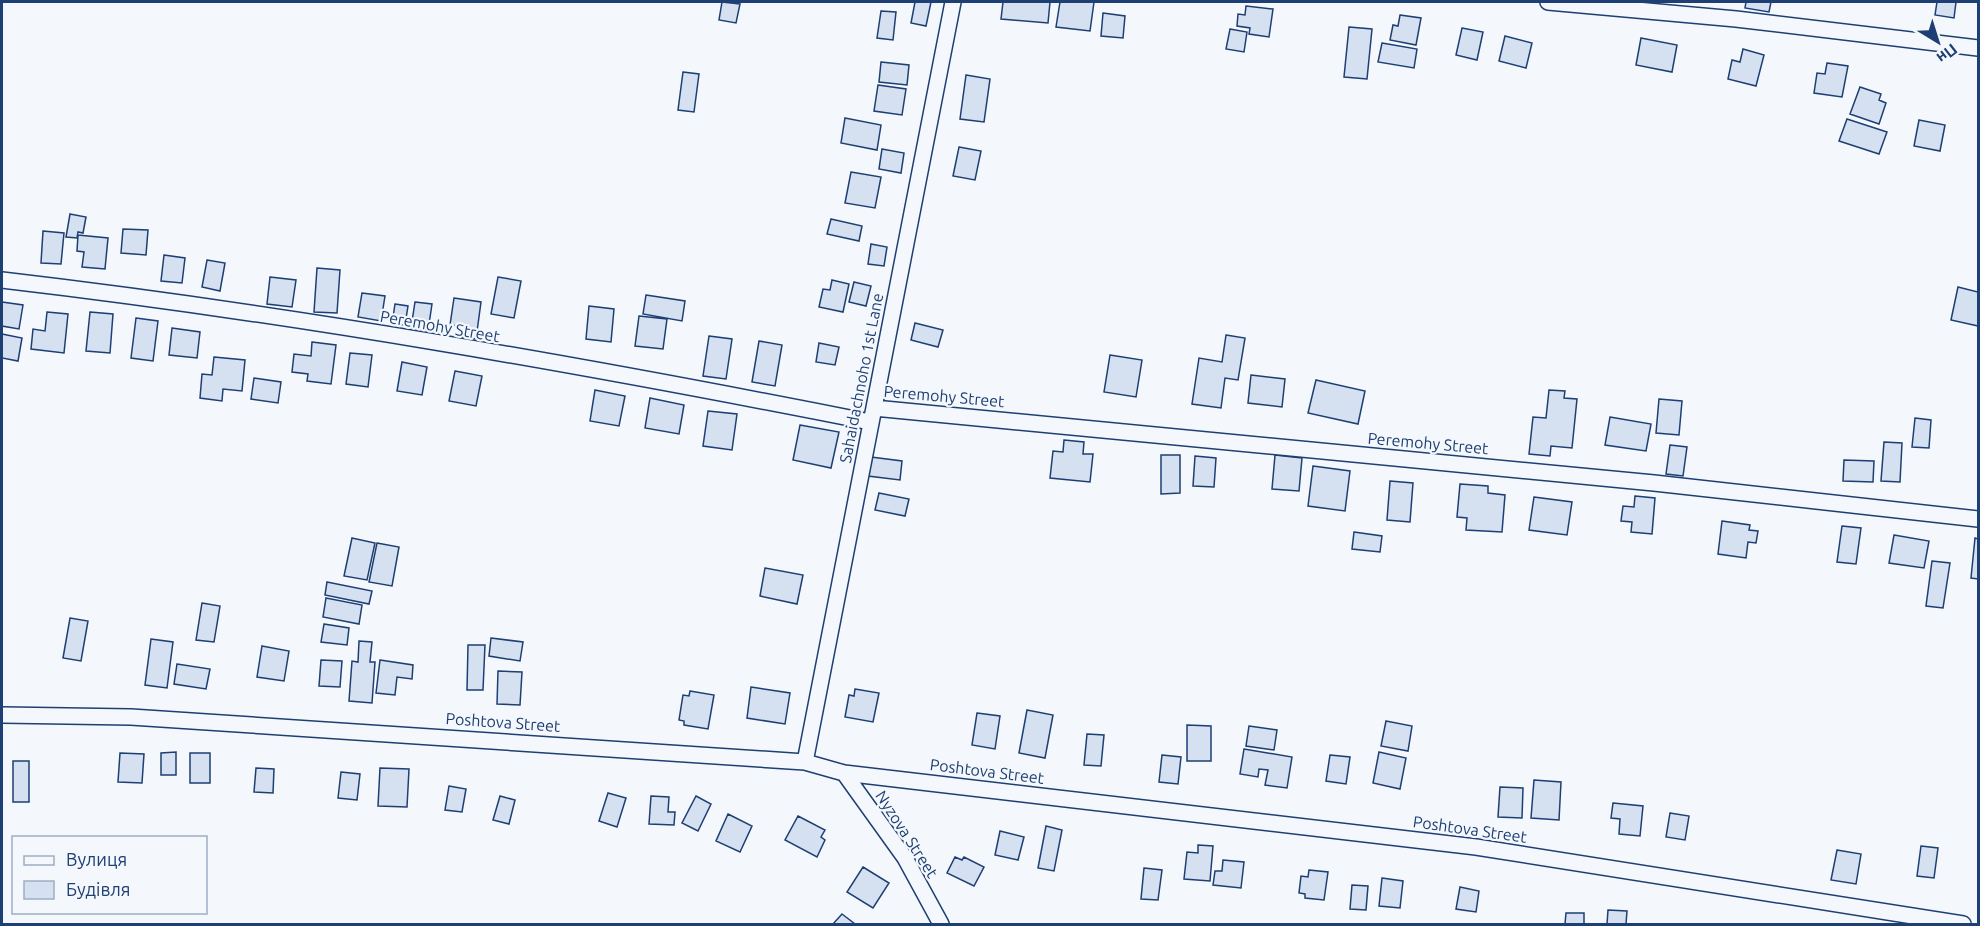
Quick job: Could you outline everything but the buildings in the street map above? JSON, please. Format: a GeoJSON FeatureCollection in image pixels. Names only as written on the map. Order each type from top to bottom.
{"type":"FeatureCollection","features":[{"type":"Feature","properties":{"kind":"street","name":"Sahaidachnoho 1st Lane"},"geometry":{"type":"LineString","coordinates":[[805,762],[953,2]]}},
{"type":"Feature","properties":{"kind":"street"},"geometry":{"type":"LineString","coordinates":[[1548,2],[1736,19],[1978,48]]}},
{"type":"Feature","properties":{"kind":"street","name":"Peremohy Street"},"geometry":{"type":"LineString","coordinates":[[2,280],[279,316],[740,397],[872,415],[1642,481],[1978,519]]}},
{"type":"Feature","properties":{"kind":"street","name":"Poshtova Street"},"geometry":{"type":"LineString","coordinates":[[2,715],[131,717],[805,762],[844,773],[1476,847],[1963,924]]}},
{"type":"Feature","properties":{"kind":"street","name":"Nyzova Street"},"geometry":{"type":"LineString","coordinates":[[844,773],[905,858],[935,922]]}}]}
